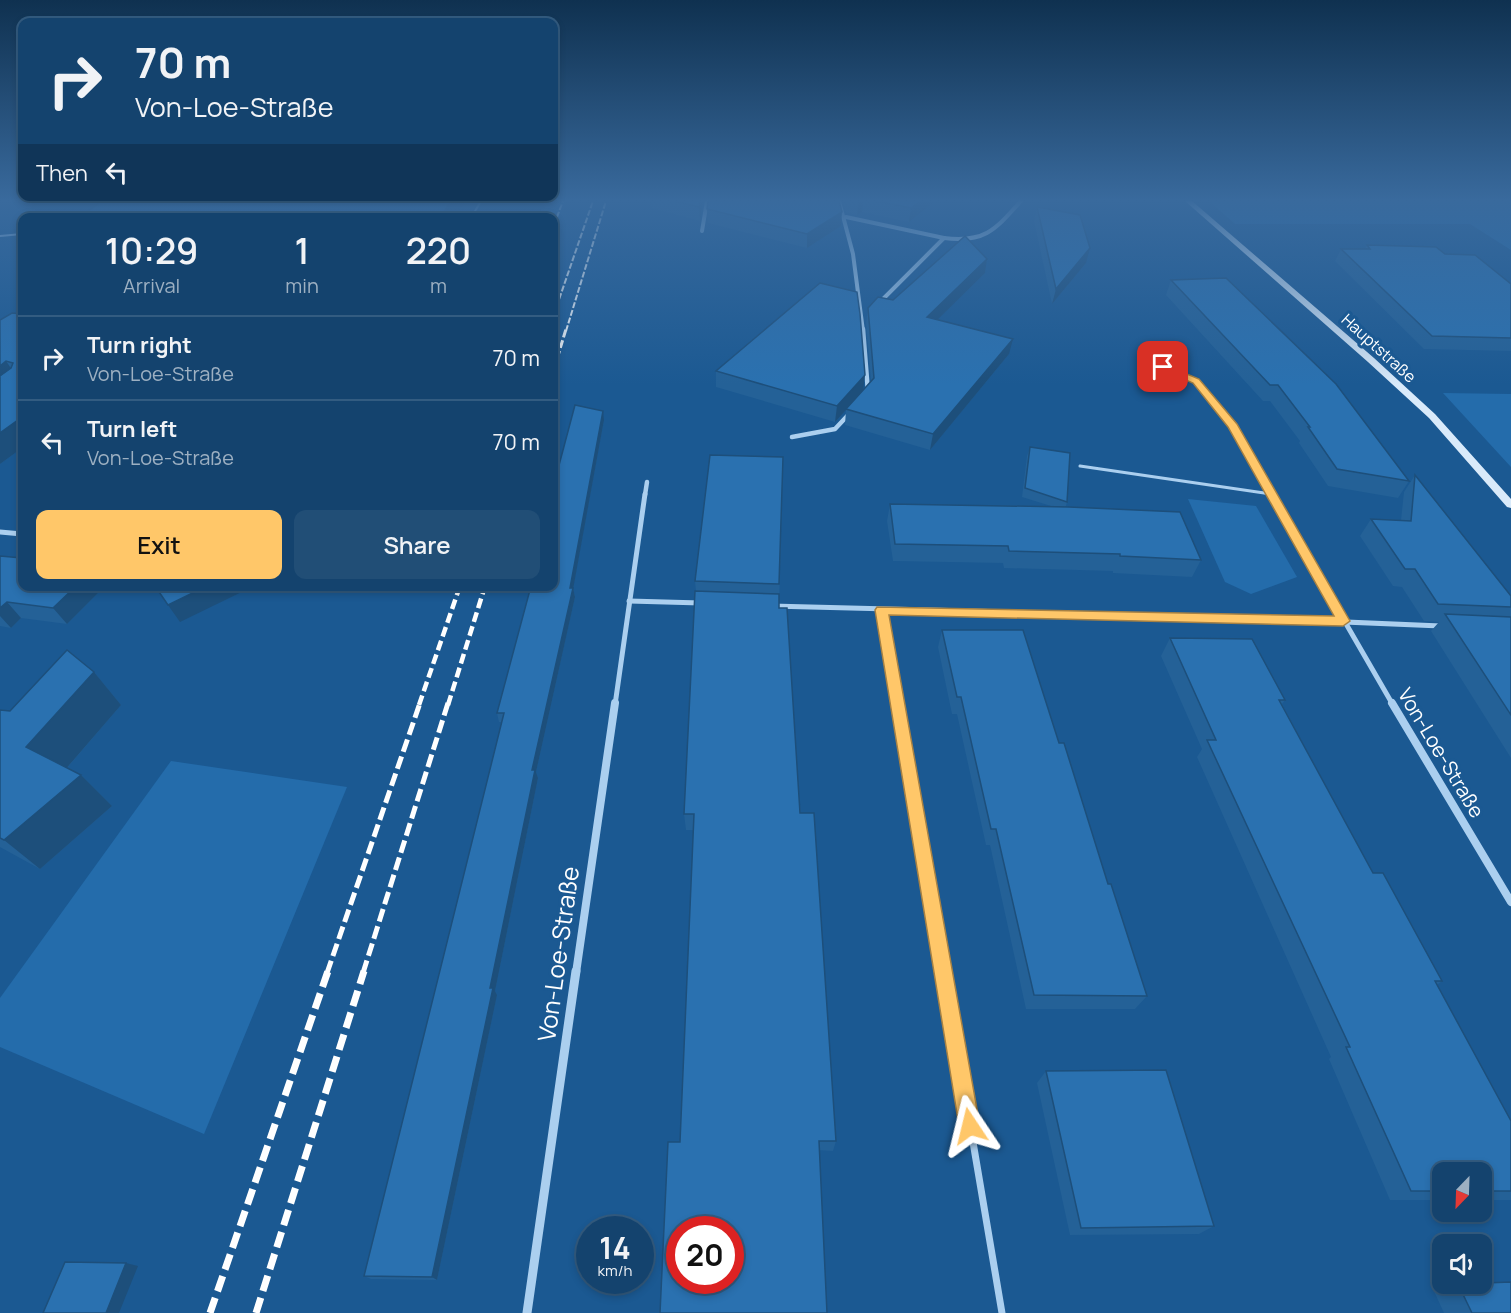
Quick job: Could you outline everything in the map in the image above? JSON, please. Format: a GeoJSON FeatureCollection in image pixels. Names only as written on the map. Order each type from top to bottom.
{"type":"FeatureCollection","features":[{"type":"Feature","properties":{"kind":"main road","name":"Hauptstraße"},"geometry":{"type":"LineString","coordinates":[[1259,262],[1432,416],[1511,505]]}},
{"type":"Feature","properties":{"kind":"street"},"geometry":{"type":"LineString","coordinates":[[853,262],[868,366],[868,393],[861,400]]}},
{"type":"Feature","properties":{"kind":"street"},"geometry":{"type":"LineString","coordinates":[[876,306],[920,262]]}},
{"type":"Feature","properties":{"kind":"street"},"geometry":{"type":"LineString","coordinates":[[862,321],[869,314]]}},
{"type":"Feature","properties":{"kind":"street","name":"Von-Loe-Straße"},"geometry":{"type":"LineString","coordinates":[[1146,360],[1196,381],[1233,426],[1343,621],[1511,902]]}},
{"type":"Feature","properties":{"kind":"street"},"geometry":{"type":"LineString","coordinates":[[792,436],[835,429],[855,407]]}},
{"type":"Feature","properties":{"kind":"street","name":"Von-Loe-Straße"},"geometry":{"type":"LineString","coordinates":[[527,1313],[647,482]]}},
{"type":"Feature","properties":{"kind":"street"},"geometry":{"type":"LineString","coordinates":[[0,532],[18,534]]}},
{"type":"Feature","properties":{"kind":"street"},"geometry":{"type":"LineString","coordinates":[[629,600],[715,604]]}},
{"type":"Feature","properties":{"kind":"street"},"geometry":{"type":"LineString","coordinates":[[762,606],[1343,621],[1451,627]]}},
{"type":"Feature","properties":{"kind":"lane"},"geometry":{"type":"LineString","coordinates":[[1080,466],[1271,494]]}},
{"type":"Feature","properties":{"kind":"lane"},"geometry":{"type":"LineString","coordinates":[[882,610],[1002,1313]]}},
{"type":"Feature","properties":{"kind":"shaded area"},"geometry":{"type":"Polygon","coordinates":[[[1443,393],[1511,394],[1511,467],[1443,393]]]}},
{"type":"Feature","properties":{"kind":"shaded area"},"geometry":{"type":"Polygon","coordinates":[[[1188,499],[1256,506],[1297,577],[1251,594],[1225,582],[1188,499]]]}},
{"type":"Feature","properties":{"kind":"shaded area"},"geometry":{"type":"Polygon","coordinates":[[[171,761],[347,787],[204,1134],[0,1047],[0,998],[171,761]]]}},
{"type":"Feature","properties":{"kind":"building"},"geometry":{"type":"Polygon","coordinates":[[[935,262],[984,262],[927,317],[1013,339],[933,434],[846,409],[874,378],[868,308],[878,297],[893,300],[935,262]]]}},
{"type":"Feature","properties":{"kind":"building"},"geometry":{"type":"Polygon","coordinates":[[[1050,262],[1078,262],[1056,289],[1050,262]]]}},
{"type":"Feature","properties":{"kind":"building"},"geometry":{"type":"Polygon","coordinates":[[[1355,262],[1484,262],[1511,284],[1511,338],[1432,336],[1355,262]]]}},
{"type":"Feature","properties":{"kind":"building"},"geometry":{"type":"Polygon","coordinates":[[[1226,278],[1336,384],[1409,481],[1337,469],[1308,427],[1310,427],[1278,385],[1270,385],[1171,280],[1226,278]]]}},
{"type":"Feature","properties":{"kind":"building"},"geometry":{"type":"Polygon","coordinates":[[[820,283],[857,292],[865,375],[837,406],[716,371],[820,283]]]}},
{"type":"Feature","properties":{"kind":"building"},"geometry":{"type":"Polygon","coordinates":[[[12,313],[18,314],[18,420],[0,433],[0,376],[11,368],[13,363],[6,361],[0,366],[0,320],[12,313]]]}},
{"type":"Feature","properties":{"kind":"building"},"geometry":{"type":"Polygon","coordinates":[[[575,405],[603,411],[570,588],[573,588],[532,770],[535,770],[490,988],[493,988],[432,1277],[364,1276],[504,713],[497,713],[530,591],[558,591],[558,469],[575,405]]]}},
{"type":"Feature","properties":{"kind":"building"},"geometry":{"type":"Polygon","coordinates":[[[1030,447],[1070,453],[1067,502],[1025,488],[1030,447]]]}},
{"type":"Feature","properties":{"kind":"building"},"geometry":{"type":"Polygon","coordinates":[[[710,455],[783,457],[779,584],[695,581],[710,455]]]}},
{"type":"Feature","properties":{"kind":"building"},"geometry":{"type":"Polygon","coordinates":[[[1415,475],[1511,596],[1511,607],[1438,604],[1415,569],[1405,569],[1371,519],[1411,521],[1415,475]]]}},
{"type":"Feature","properties":{"kind":"building"},"geometry":{"type":"Polygon","coordinates":[[[890,504],[1069,507],[1180,512],[1201,560],[1120,556],[1120,554],[1009,551],[1008,546],[895,544],[890,504]]]}},
{"type":"Feature","properties":{"kind":"building"},"geometry":{"type":"Polygon","coordinates":[[[0,556],[18,558],[18,591],[71,591],[53,608],[7,602],[0,608],[0,556]]]}},
{"type":"Feature","properties":{"kind":"building"},"geometry":{"type":"Polygon","coordinates":[[[158,591],[197,591],[168,605],[158,591]]]}},
{"type":"Feature","properties":{"kind":"building"},"geometry":{"type":"Polygon","coordinates":[[[695,591],[779,594],[779,608],[787,608],[800,813],[814,813],[836,1141],[819,1141],[827,1313],[660,1313],[668,1142],[680,1142],[694,814],[684,814],[695,591]]]}},
{"type":"Feature","properties":{"kind":"building"},"geometry":{"type":"Polygon","coordinates":[[[1445,614],[1511,617],[1511,715],[1445,614]]]}},
{"type":"Feature","properties":{"kind":"building"},"geometry":{"type":"Polygon","coordinates":[[[942,630],[1023,630],[1059,743],[1064,743],[1108,884],[1111,884],[1147,996],[1034,995],[996,829],[991,829],[961,697],[957,697],[942,630]]]}},
{"type":"Feature","properties":{"kind":"building"},"geometry":{"type":"Polygon","coordinates":[[[1170,638],[1252,639],[1285,700],[1279,700],[1373,873],[1383,873],[1442,981],[1435,981],[1511,1121],[1511,1191],[1492,1191],[1492,1162],[1432,1162],[1432,1191],[1411,1191],[1346,1047],[1350,1047],[1207,740],[1216,740],[1170,638]]]}},
{"type":"Feature","properties":{"kind":"building"},"geometry":{"type":"Polygon","coordinates":[[[67,650],[94,672],[26,747],[81,775],[4,840],[0,838],[0,710],[10,711],[67,650]]]}},
{"type":"Feature","properties":{"kind":"building"},"geometry":{"type":"Polygon","coordinates":[[[1166,1070],[1214,1226],[1081,1228],[1046,1071],[1166,1070]]]}},
{"type":"Feature","properties":{"kind":"building"},"geometry":{"type":"Polygon","coordinates":[[[65,1262],[126,1263],[106,1313],[43,1313],[65,1262]]]}},
{"type":"Feature","properties":{"kind":"building"},"geometry":{"type":"Polygon","coordinates":[[[1511,1282],[1511,1313],[1472,1313],[1463,1294],[1492,1294],[1492,1283],[1511,1282]]]}},
{"type":"Feature","properties":{"kind":"railway"},"geometry":{"type":"LineString","coordinates":[[558,302],[572,262]]}},
{"type":"Feature","properties":{"kind":"railway"},"geometry":{"type":"LineString","coordinates":[[566,331],[587,262]]}},
{"type":"Feature","properties":{"kind":"railway"},"geometry":{"type":"LineString","coordinates":[[558,356],[566,329]]}},
{"type":"Feature","properties":{"kind":"railway"},"geometry":{"type":"LineString","coordinates":[[419,705],[458,591]]}},
{"type":"Feature","properties":{"kind":"railway"},"geometry":{"type":"LineString","coordinates":[[448,705],[483,591]]}},
{"type":"Feature","properties":{"kind":"railway"},"geometry":{"type":"LineString","coordinates":[[327,973],[420,703]]}},
{"type":"Feature","properties":{"kind":"railway"},"geometry":{"type":"LineString","coordinates":[[363,973],[448,703]]}},
{"type":"Feature","properties":{"kind":"railway"},"geometry":{"type":"LineString","coordinates":[[210,1313],[328,971]]}},
{"type":"Feature","properties":{"kind":"railway"},"geometry":{"type":"LineString","coordinates":[[256,1313],[364,971]]}},
{"type":"Feature","properties":{"kind":"route"},"geometry":{"type":"LineString","coordinates":[[970,1126],[882,610],[1343,621],[1233,426],[1196,381],[1163,367]]}}]}
